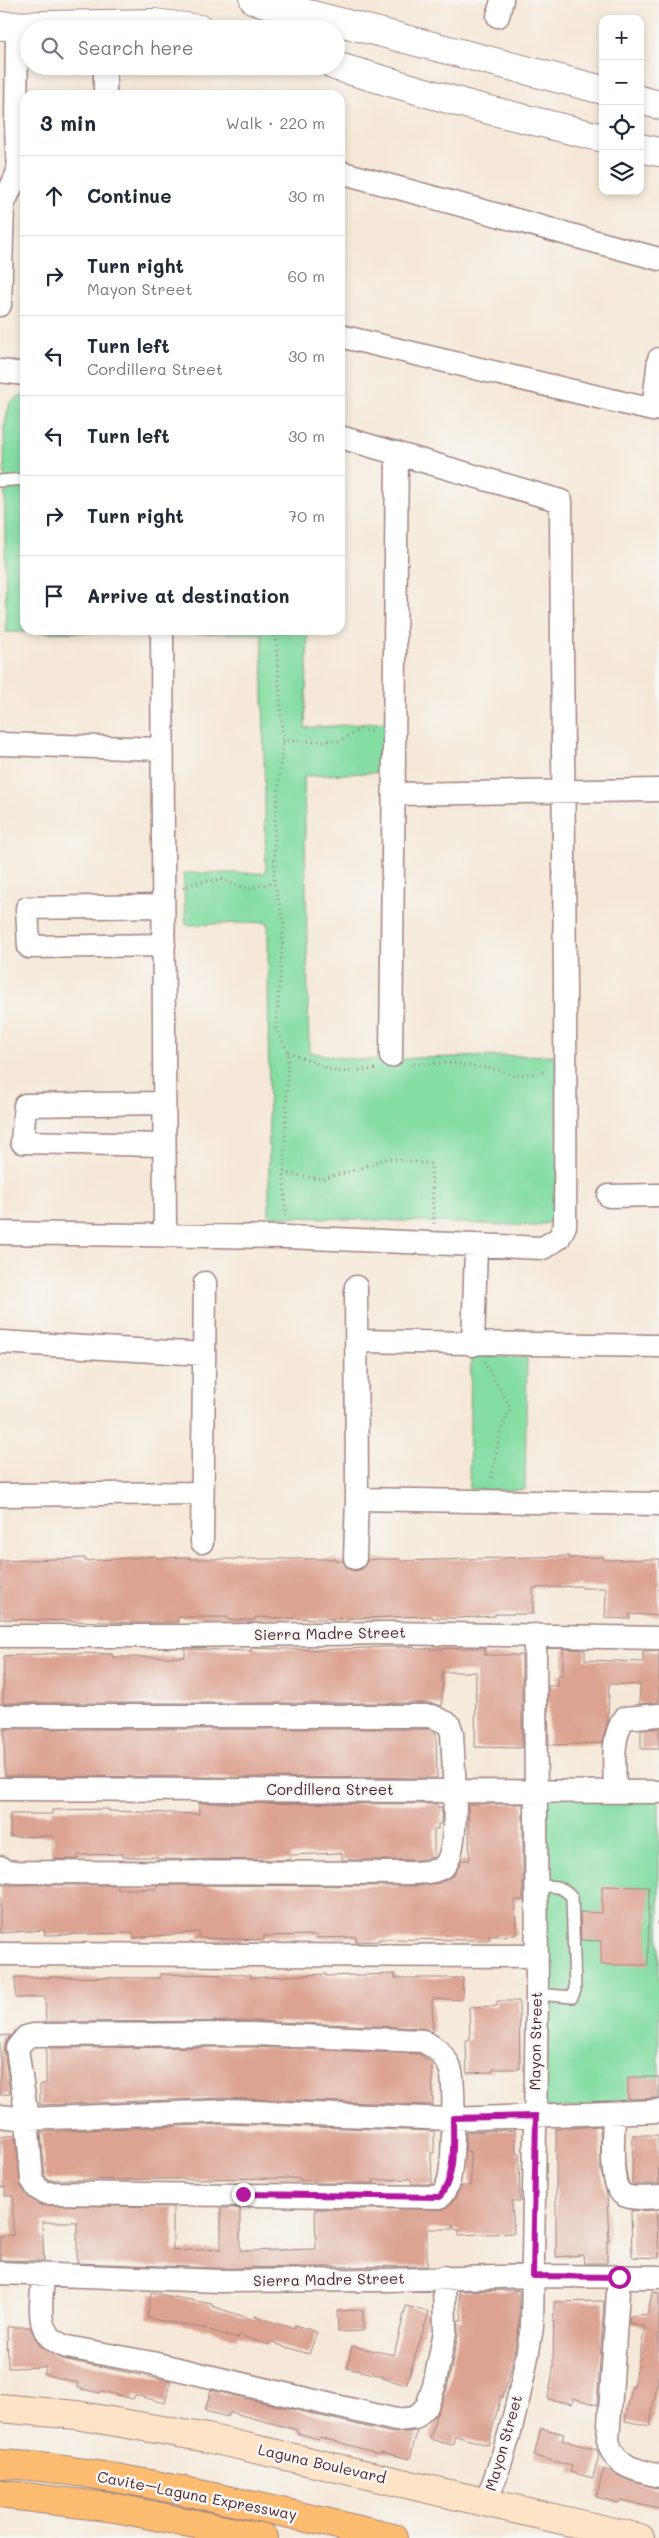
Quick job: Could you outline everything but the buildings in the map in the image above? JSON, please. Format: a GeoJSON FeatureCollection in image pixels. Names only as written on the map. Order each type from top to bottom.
{"type":"FeatureCollection","features":[{"type":"Feature","properties":{"kind":"highway","name":"Cavite–Laguna Expressway"},"geometry":{"type":"LineString","coordinates":[[0,2464],[66,2470],[121,2479],[232,2500],[393,2538]]}},
{"type":"Feature","properties":{"kind":"highway","name":"Cavite–Laguna Expressway"},"geometry":{"type":"LineString","coordinates":[[0,2494],[116,2508],[264,2538]]}},
{"type":"Feature","properties":{"kind":"main road","name":"Laguna Boulevard"},"geometry":{"type":"LineString","coordinates":[[0,2408],[76,2415],[160,2429],[486,2501],[640,2538]]}},
{"type":"Feature","properties":{"kind":"street"},"geometry":{"type":"LineString","coordinates":[[254,0],[332,20]]}},
{"type":"Feature","properties":{"kind":"street"},"geometry":{"type":"LineString","coordinates":[[345,23],[599,89]]}},
{"type":"Feature","properties":{"kind":"street"},"geometry":{"type":"LineString","coordinates":[[0,305],[1,202],[18,172],[8,100],[8,27]]}},
{"type":"Feature","properties":{"kind":"street"},"geometry":{"type":"LineString","coordinates":[[345,69],[469,105],[599,137]]}},
{"type":"Feature","properties":{"kind":"street"},"geometry":{"type":"LineString","coordinates":[[105,75],[105,90]]}},
{"type":"Feature","properties":{"kind":"street"},"geometry":{"type":"LineString","coordinates":[[644,101],[659,105]]}},
{"type":"Feature","properties":{"kind":"street"},"geometry":{"type":"LineString","coordinates":[[644,149],[659,152]]}},
{"type":"Feature","properties":{"kind":"street"},"geometry":{"type":"LineString","coordinates":[[345,173],[659,259]]}},
{"type":"Feature","properties":{"kind":"street"},"geometry":{"type":"LineString","coordinates":[[345,337],[653,410],[659,359]]}},
{"type":"Feature","properties":{"kind":"street"},"geometry":{"type":"LineString","coordinates":[[0,371],[20,373]]}},
{"type":"Feature","properties":{"kind":"street"},"geometry":{"type":"LineString","coordinates":[[0,1233],[287,1237],[476,1247],[543,1248],[559,1238],[566,1226],[561,501],[345,438]]}},
{"type":"Feature","properties":{"kind":"street"},"geometry":{"type":"LineString","coordinates":[[391,1063],[396,739],[397,453]]}},
{"type":"Feature","properties":{"kind":"street"},"geometry":{"type":"LineString","coordinates":[[162,635],[161,749],[165,1236]]}},
{"type":"Feature","properties":{"kind":"street"},"geometry":{"type":"LineString","coordinates":[[0,744],[161,749]]}},
{"type":"Feature","properties":{"kind":"street"},"geometry":{"type":"LineString","coordinates":[[394,794],[562,793],[659,790]]}},
{"type":"Feature","properties":{"kind":"street"},"geometry":{"type":"LineString","coordinates":[[163,901],[27,908],[29,947],[164,944]]}},
{"type":"Feature","properties":{"kind":"street"},"geometry":{"type":"LineString","coordinates":[[163,1145],[22,1142],[26,1105],[164,1103]]}},
{"type":"Feature","properties":{"kind":"street"},"geometry":{"type":"LineString","coordinates":[[609,1196],[659,1195]]}},
{"type":"Feature","properties":{"kind":"street"},"geometry":{"type":"LineString","coordinates":[[473,1345],[476,1247]]}},
{"type":"Feature","properties":{"kind":"street"},"geometry":{"type":"LineString","coordinates":[[202,1542],[206,1283]]}},
{"type":"Feature","properties":{"kind":"street"},"geometry":{"type":"LineString","coordinates":[[355,1558],[358,1499],[356,1287]]}},
{"type":"Feature","properties":{"kind":"street"},"geometry":{"type":"LineString","coordinates":[[357,1341],[473,1345],[659,1346]]}},
{"type":"Feature","properties":{"kind":"street"},"geometry":{"type":"LineString","coordinates":[[0,1342],[204,1354]]}},
{"type":"Feature","properties":{"kind":"street"},"geometry":{"type":"LineString","coordinates":[[0,1495],[202,1493]]}},
{"type":"Feature","properties":{"kind":"street"},"geometry":{"type":"LineString","coordinates":[[358,1499],[659,1504]]}},
{"type":"Feature","properties":{"kind":"street","name":"Sierra Madre Street"},"geometry":{"type":"LineString","coordinates":[[0,1636],[390,1633],[659,1638]]}},
{"type":"Feature","properties":{"kind":"street","name":"Mayon Street"},"geometry":{"type":"LineString","coordinates":[[486,2501],[498,2475],[527,2364],[532,2327],[537,1994],[537,1886],[534,1791],[535,1635]]}},
{"type":"Feature","properties":{"kind":"street"},"geometry":{"type":"LineString","coordinates":[[615,1792],[616,1734],[619,1725],[625,1718],[659,1715]]}},
{"type":"Feature","properties":{"kind":"street"},"geometry":{"type":"LineString","coordinates":[[0,1716],[432,1716],[449,1724],[452,1733],[454,1790],[454,1835],[450,1856],[445,1866],[433,1871],[16,1872],[0,1867]]}},
{"type":"Feature","properties":{"kind":"street","name":"Cordillera Street"},"geometry":{"type":"LineString","coordinates":[[0,1788],[659,1792]]}},
{"type":"Feature","properties":{"kind":"street"},"geometry":{"type":"LineString","coordinates":[[0,1954],[537,1956]]}},
{"type":"Feature","properties":{"kind":"street"},"geometry":{"type":"LineString","coordinates":[[233,2034],[423,2042],[439,2049],[451,2069],[453,2118],[451,2168],[446,2189],[440,2197],[46,2193],[38,2188],[32,2180],[27,2119],[17,2048],[26,2037],[34,2035],[233,2034]]}},
{"type":"Feature","properties":{"kind":"street"},"geometry":{"type":"LineString","coordinates":[[0,2116],[27,2119],[224,2112],[453,2118],[659,2111]]}},
{"type":"Feature","properties":{"kind":"street"},"geometry":{"type":"LineString","coordinates":[[614,2113],[614,2177],[617,2188],[624,2195],[634,2198],[659,2197]]}},
{"type":"Feature","properties":{"kind":"street","name":"Sierra Madre Street"},"geometry":{"type":"LineString","coordinates":[[0,2273],[220,2281],[533,2276],[659,2277]]}},
{"type":"Feature","properties":{"kind":"street"},"geometry":{"type":"LineString","coordinates":[[43,2275],[43,2327],[48,2337],[55,2343],[67,2347],[152,2362],[396,2420],[415,2418],[427,2406],[434,2386],[446,2332],[444,2277]]}},
{"type":"Feature","properties":{"kind":"street"},"geometry":{"type":"LineString","coordinates":[[619,2277],[608,2440],[610,2451],[617,2460],[629,2467],[659,2476]]}},
{"type":"Feature","properties":{"kind":"lane"},"geometry":{"type":"LineString","coordinates":[[0,481],[20,479]]}},
{"type":"Feature","properties":{"kind":"lane"},"geometry":{"type":"LineString","coordinates":[[537,1886],[555,1886],[565,1889],[572,1897],[575,1990],[572,1997],[537,1994]]}},
{"type":"Feature","properties":{"kind":"path"},"geometry":{"type":"LineString","coordinates":[[275,635],[283,741],[275,821],[274,882],[284,923],[276,1028],[288,1052],[284,1173],[287,1237]]}},
{"type":"Feature","properties":{"kind":"path"},"geometry":{"type":"LineString","coordinates":[[283,741],[338,741],[361,729],[396,739]]}},
{"type":"Feature","properties":{"kind":"path"},"geometry":{"type":"LineString","coordinates":[[163,901],[196,883],[221,879],[248,889],[274,882]]}},
{"type":"Feature","properties":{"kind":"path"},"geometry":{"type":"LineString","coordinates":[[288,1052],[338,1072],[391,1063],[451,1063],[499,1070],[514,1076],[566,1070]]}},
{"type":"Feature","properties":{"kind":"path"},"geometry":{"type":"LineString","coordinates":[[284,1173],[322,1179],[359,1169],[387,1158],[431,1164],[435,1244]]}},
{"type":"Feature","properties":{"kind":"path"},"geometry":{"type":"LineString","coordinates":[[472,1502],[490,1490],[500,1433],[511,1408],[473,1345]]}},
{"type":"Feature","properties":{"kind":"green space"},"geometry":{"type":"Polygon","coordinates":[[[20,396],[20,632],[6,632],[4,427],[10,403],[20,396]]]}},
{"type":"Feature","properties":{"kind":"green space"},"geometry":{"type":"Polygon","coordinates":[[[262,635],[308,635],[305,728],[386,722],[386,772],[304,776],[309,1052],[335,1057],[374,1060],[556,1055],[559,1203],[551,1222],[535,1226],[269,1216],[268,922],[186,925],[183,873],[266,873],[262,635]]]}},
{"type":"Feature","properties":{"kind":"green space"},"geometry":{"type":"Polygon","coordinates":[[[471,1356],[527,1357],[525,1490],[469,1489],[471,1356]]]}},
{"type":"Feature","properties":{"kind":"green space"},"geometry":{"type":"Polygon","coordinates":[[[543,1796],[659,1797],[659,2104],[543,2108],[543,1796]]]}},
{"type":"Feature","properties":{"kind":"route"},"geometry":{"type":"LineString","coordinates":[[243,2194],[440,2197],[446,2189],[451,2168],[453,2118],[536,2116],[533,2276],[619,2277]]}}]}
